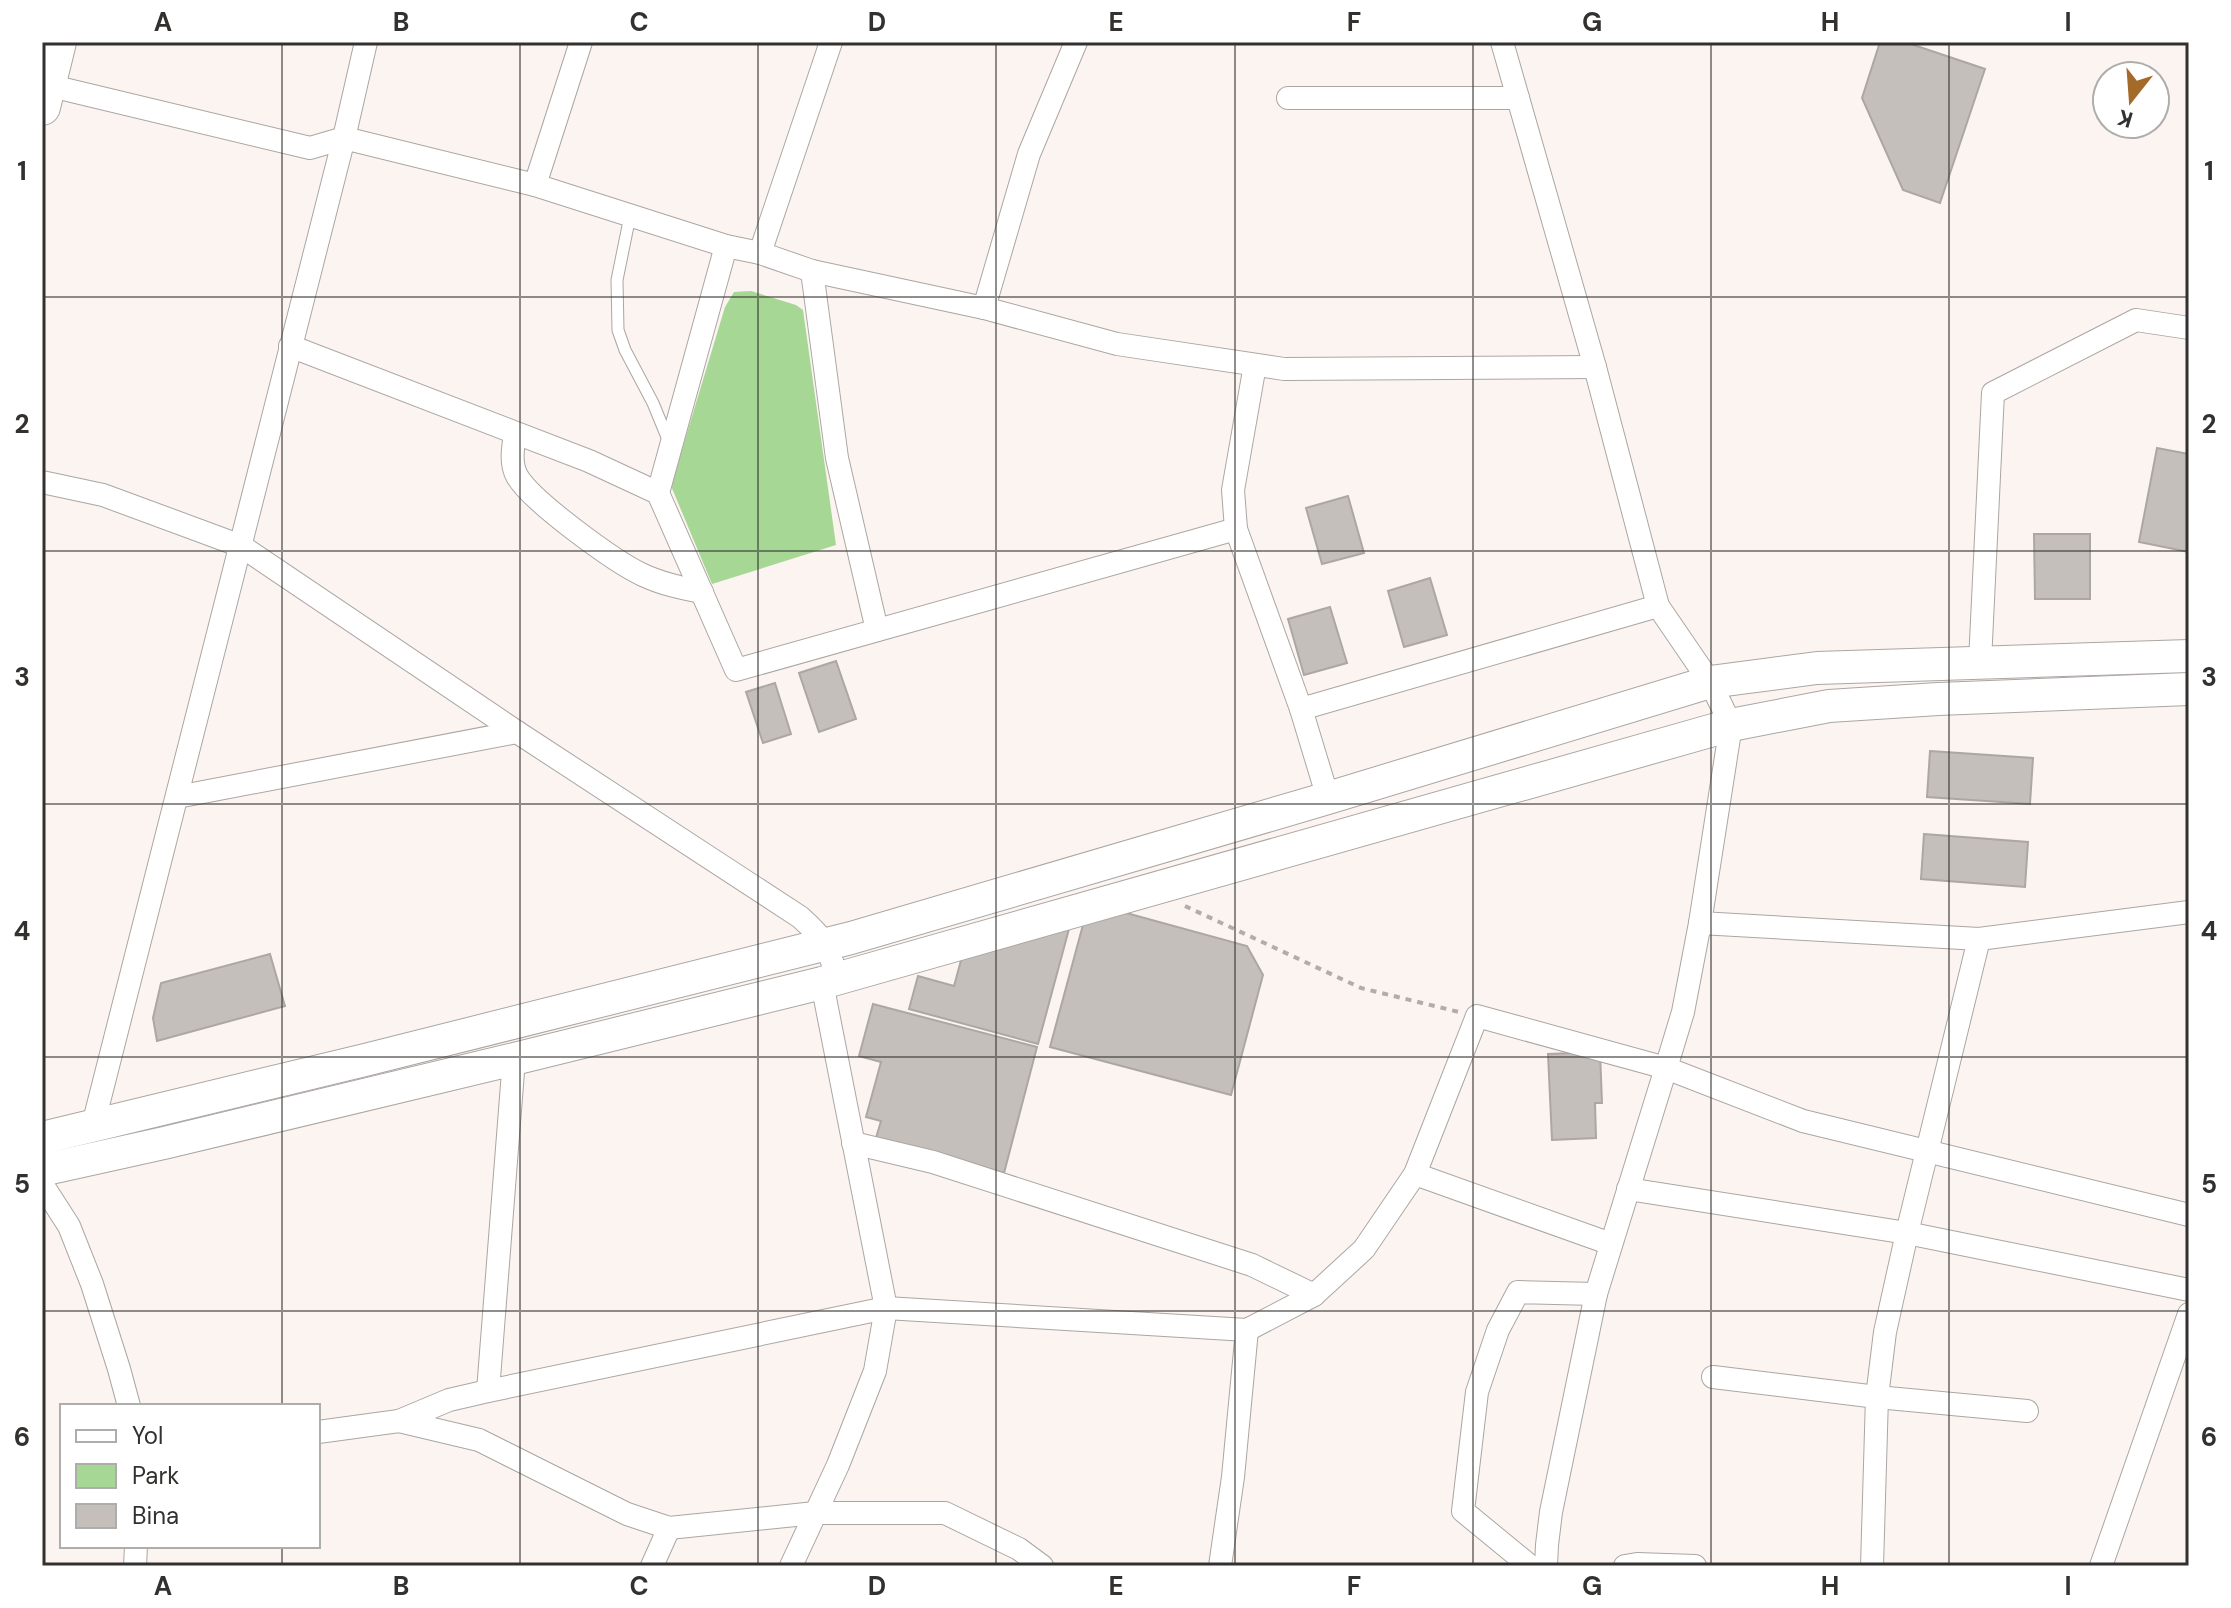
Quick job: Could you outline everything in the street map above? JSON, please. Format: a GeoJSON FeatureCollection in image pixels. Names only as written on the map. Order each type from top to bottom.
{"type":"FeatureCollection","features":[{"type":"Feature","properties":{"kind":"main road"},"geometry":{"type":"LineString","coordinates":[[45,96],[58,42]]}},
{"type":"Feature","properties":{"kind":"main road"},"geometry":{"type":"LineString","coordinates":[[42,1138],[827,945],[1710,682],[1817,668],[2189,656]]}},
{"type":"Feature","properties":{"kind":"main road"},"geometry":{"type":"LineString","coordinates":[[42,1170],[830,981],[1731,725],[1829,706],[2189,689]]}},
{"type":"Feature","properties":{"kind":"street"},"geometry":{"type":"LineString","coordinates":[[93,1125],[366,42]]}},
{"type":"Feature","properties":{"kind":"street"},"geometry":{"type":"LineString","coordinates":[[535,185],[581,42]]}},
{"type":"Feature","properties":{"kind":"street"},"geometry":{"type":"LineString","coordinates":[[760,253],[831,42]]}},
{"type":"Feature","properties":{"kind":"street"},"geometry":{"type":"LineString","coordinates":[[984,308],[1029,154],[1076,42]]}},
{"type":"Feature","properties":{"kind":"street"},"geometry":{"type":"LineString","coordinates":[[1502,42],[1595,367],[1658,606],[1710,682],[1731,725],[1683,1012],[1596,1294],[1551,1512],[1546,1566]]}},
{"type":"Feature","properties":{"kind":"street"},"geometry":{"type":"LineString","coordinates":[[45,96],[310,148],[344,138],[535,185],[812,271],[984,308],[1117,344],[1284,369],[1595,367]]}},
{"type":"Feature","properties":{"kind":"street"},"geometry":{"type":"LineString","coordinates":[[1288,98],[1518,98]]}},
{"type":"Feature","properties":{"kind":"street"},"geometry":{"type":"LineString","coordinates":[[726,246],[658,493],[736,670],[1236,529]]}},
{"type":"Feature","properties":{"kind":"street"},"geometry":{"type":"LineString","coordinates":[[812,271],[837,458],[877,630]]}},
{"type":"Feature","properties":{"kind":"street"},"geometry":{"type":"LineString","coordinates":[[1980,662],[1993,393],[2136,320],[2189,328]]}},
{"type":"Feature","properties":{"kind":"street"},"geometry":{"type":"LineString","coordinates":[[290,346],[589,461],[658,493]]}},
{"type":"Feature","properties":{"kind":"street"},"geometry":{"type":"LineString","coordinates":[[1255,365],[1233,490],[1236,529],[1301,709],[1328,798]]}},
{"type":"Feature","properties":{"kind":"street"},"geometry":{"type":"LineString","coordinates":[[515,434],[512,458],[516,475],[533,496],[640,574],[661,583],[702,592]]}},
{"type":"Feature","properties":{"kind":"street"},"geometry":{"type":"LineString","coordinates":[[42,482],[103,495],[241,546],[800,917],[827,945],[853,1143],[886,1308],[875,1371],[838,1465],[791,1566]]}},
{"type":"Feature","properties":{"kind":"street"},"geometry":{"type":"LineString","coordinates":[[1301,709],[1658,606]]}},
{"type":"Feature","properties":{"kind":"street"},"geometry":{"type":"LineString","coordinates":[[177,797],[517,732]]}},
{"type":"Feature","properties":{"kind":"street"},"geometry":{"type":"LineString","coordinates":[[1700,923],[1979,939],[2189,912]]}},
{"type":"Feature","properties":{"kind":"street"},"geometry":{"type":"LineString","coordinates":[[1872,1566],[1877,1397],[1885,1332],[1979,939]]}},
{"type":"Feature","properties":{"kind":"street"},"geometry":{"type":"LineString","coordinates":[[320,1432],[399,1421],[449,1400],[886,1308],[1247,1330],[1314,1295],[1364,1249],[1415,1174],[1477,1016],[1666,1068],[1803,1121],[2189,1215]]}},
{"type":"Feature","properties":{"kind":"street"},"geometry":{"type":"LineString","coordinates":[[488,1391],[514,1059]]}},
{"type":"Feature","properties":{"kind":"street"},"geometry":{"type":"LineString","coordinates":[[853,1143],[933,1162],[1252,1265],[1314,1295]]}},
{"type":"Feature","properties":{"kind":"street"},"geometry":{"type":"LineString","coordinates":[[1415,1174],[1611,1244]]}},
{"type":"Feature","properties":{"kind":"street"},"geometry":{"type":"LineString","coordinates":[[42,1184],[75,1241],[109,1336],[128,1404]]}},
{"type":"Feature","properties":{"kind":"street"},"geometry":{"type":"LineString","coordinates":[[1628,1189],[1907,1233],[2189,1290]]}},
{"type":"Feature","properties":{"kind":"street"},"geometry":{"type":"LineString","coordinates":[[1530,1566],[1463,1511],[1477,1392],[1498,1330],[1518,1292],[1596,1294]]}},
{"type":"Feature","properties":{"kind":"street"},"geometry":{"type":"LineString","coordinates":[[2101,1566],[2189,1314]]}},
{"type":"Feature","properties":{"kind":"street"},"geometry":{"type":"LineString","coordinates":[[1220,1566],[1233,1477],[1247,1330]]}},
{"type":"Feature","properties":{"kind":"street"},"geometry":{"type":"LineString","coordinates":[[1713,1377],[2027,1411]]}},
{"type":"Feature","properties":{"kind":"street"},"geometry":{"type":"LineString","coordinates":[[399,1421],[479,1440],[627,1514],[669,1528],[815,1513],[945,1513],[1019,1549],[1042,1566]]}},
{"type":"Feature","properties":{"kind":"street"},"geometry":{"type":"LineString","coordinates":[[652,1566],[669,1528]]}},
{"type":"Feature","properties":{"kind":"street"},"geometry":{"type":"LineString","coordinates":[[1625,1566],[1695,1566]]}},
{"type":"Feature","properties":{"kind":"lane"},"geometry":{"type":"LineString","coordinates":[[630,216],[617,280],[618,330],[670,446]]}},
{"type":"Feature","properties":{"kind":"path"},"geometry":{"type":"LineString","coordinates":[[1149,889],[1361,988],[1477,1016]]}},
{"type":"Feature","properties":{"kind":"green space"},"geometry":{"type":"Polygon","coordinates":[[[751,291],[803,310],[836,545],[712,584],[671,486],[725,307],[734,292],[751,291]]]}},
{"type":"Feature","properties":{"kind":"building"},"geometry":{"type":"Polygon","coordinates":[[[1880,42],[1905,42],[1985,69],[1940,203],[1903,190],[1862,98],[1880,42]]]}},
{"type":"Feature","properties":{"kind":"building"},"geometry":{"type":"Polygon","coordinates":[[[2157,448],[2189,454],[2189,552],[2139,542],[2157,448]]]}},
{"type":"Feature","properties":{"kind":"building"},"geometry":{"type":"Polygon","coordinates":[[[1348,496],[1364,553],[1322,564],[1306,508],[1348,496]]]}},
{"type":"Feature","properties":{"kind":"building"},"geometry":{"type":"Polygon","coordinates":[[[2034,534],[2090,534],[2090,599],[2035,599],[2034,534]]]}},
{"type":"Feature","properties":{"kind":"building"},"geometry":{"type":"Polygon","coordinates":[[[1430,578],[1447,635],[1404,647],[1388,591],[1430,578]]]}},
{"type":"Feature","properties":{"kind":"building"},"geometry":{"type":"Polygon","coordinates":[[[1330,607],[1347,663],[1304,675],[1288,619],[1330,607]]]}},
{"type":"Feature","properties":{"kind":"building"},"geometry":{"type":"Polygon","coordinates":[[[836,661],[856,719],[819,732],[799,673],[836,661]]]}},
{"type":"Feature","properties":{"kind":"building"},"geometry":{"type":"Polygon","coordinates":[[[775,683],[791,734],[763,743],[746,692],[775,683]]]}},
{"type":"Feature","properties":{"kind":"building"},"geometry":{"type":"Polygon","coordinates":[[[1930,751],[2033,758],[2030,804],[1927,797],[1930,751]]]}},
{"type":"Feature","properties":{"kind":"building"},"geometry":{"type":"Polygon","coordinates":[[[1924,834],[2028,842],[2025,887],[1921,879],[1924,834]]]}},
{"type":"Feature","properties":{"kind":"building"},"geometry":{"type":"Polygon","coordinates":[[[1119,911],[1247,946],[1263,975],[1231,1095],[1050,1047],[1084,921],[1119,911]]]}},
{"type":"Feature","properties":{"kind":"building"},"geometry":{"type":"Polygon","coordinates":[[[1069,929],[1038,1044],[909,1009],[918,976],[954,986],[963,953],[1069,929]]]}},
{"type":"Feature","properties":{"kind":"building"},"geometry":{"type":"Polygon","coordinates":[[[270,954],[285,1006],[157,1041],[153,1018],[161,983],[270,954]]]}},
{"type":"Feature","properties":{"kind":"building"},"geometry":{"type":"Polygon","coordinates":[[[873,1004],[1037,1047],[1004,1173],[876,1138],[881,1121],[866,1117],[881,1062],[859,1056],[873,1004]]]}},
{"type":"Feature","properties":{"kind":"building"},"geometry":{"type":"Polygon","coordinates":[[[1600,1052],[1602,1103],[1595,1103],[1596,1138],[1552,1140],[1548,1054],[1600,1052]]]}}]}
